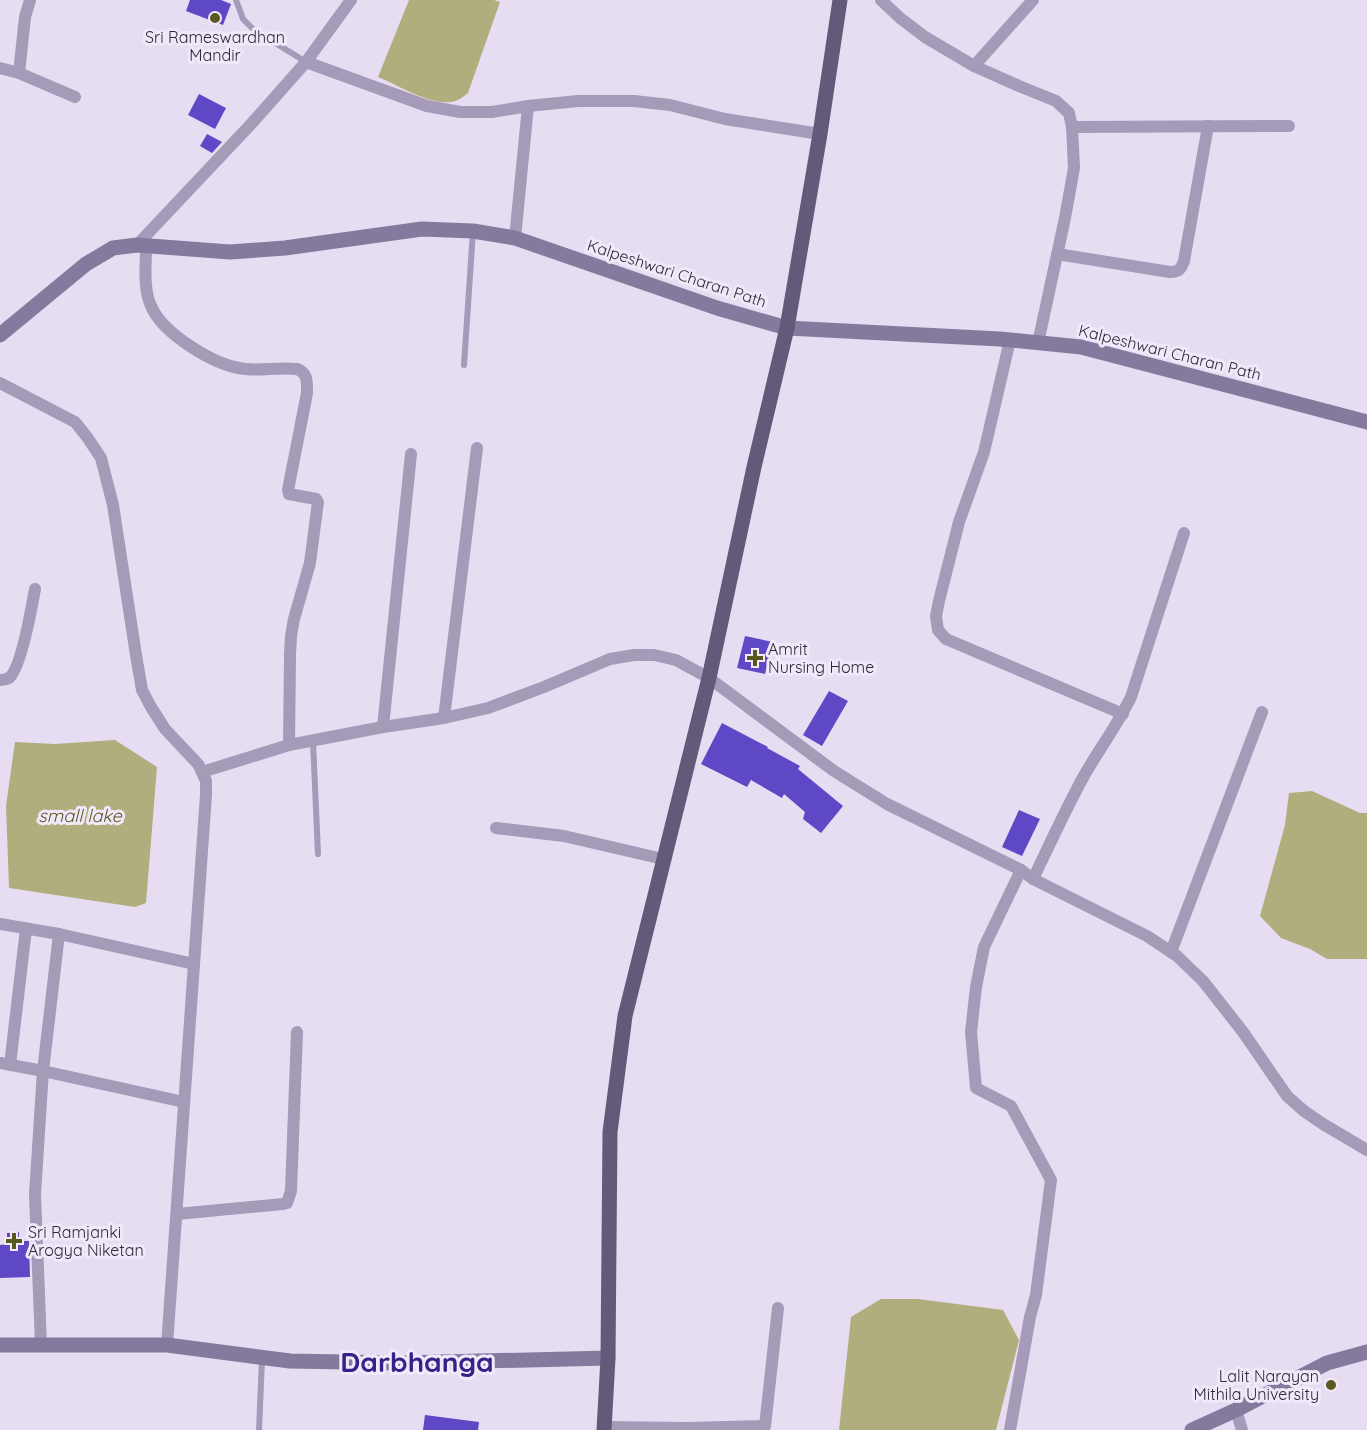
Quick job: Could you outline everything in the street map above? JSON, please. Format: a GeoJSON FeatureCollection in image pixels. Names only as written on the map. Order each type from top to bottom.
{"type":"FeatureCollection","features":[{"type":"Feature","properties":{"kind":"main road"},"geometry":{"type":"LineString","coordinates":[[604,1428],[608,1358],[609,1132],[625,1016],[709,678],[754,467],[787,328],[820,134],[838,1]]}},
{"type":"Feature","properties":{"kind":"street"},"geometry":{"type":"LineString","coordinates":[[19,73],[30,0]]}},
{"type":"Feature","properties":{"kind":"street"},"geometry":{"type":"LineString","coordinates":[[289,745],[291,636],[310,563],[318,506],[316,499],[288,493],[307,393],[307,379],[305,374],[297,369],[237,368],[198,351],[171,333],[157,318],[150,305],[142,246],[306,62],[351,0]]}},
{"type":"Feature","properties":{"kind":"street"},"geometry":{"type":"LineString","coordinates":[[881,0],[925,37],[974,66],[1056,101],[1069,113],[1074,168],[1038,343]]}},
{"type":"Feature","properties":{"kind":"street"},"geometry":{"type":"LineString","coordinates":[[974,66],[1033,0]]}},
{"type":"Feature","properties":{"kind":"street"},"geometry":{"type":"LineString","coordinates":[[306,62],[427,106],[460,112],[492,112],[578,101],[634,101],[670,105],[725,119],[820,134]]}},
{"type":"Feature","properties":{"kind":"street"},"geometry":{"type":"LineString","coordinates":[[0,68],[19,73],[75,97]]}},
{"type":"Feature","properties":{"kind":"street"},"geometry":{"type":"LineString","coordinates":[[515,238],[528,106]]}},
{"type":"Feature","properties":{"kind":"street"},"geometry":{"type":"LineString","coordinates":[[1058,254],[1170,272],[1180,269],[1184,261],[1208,126]]}},
{"type":"Feature","properties":{"kind":"street"},"geometry":{"type":"LineString","coordinates":[[1072,127],[1289,126]]}},
{"type":"Feature","properties":{"kind":"street","name":"Kalpeshwari Charan Path"},"geometry":{"type":"LineString","coordinates":[[0,336],[86,264],[113,248],[142,246],[230,252],[285,248],[422,229],[473,231],[515,238],[717,308],[787,328],[1010,340],[1081,347],[1367,422]]}},
{"type":"Feature","properties":{"kind":"street"},"geometry":{"type":"LineString","coordinates":[[1010,340],[984,452],[959,522],[939,601],[936,616],[938,630],[946,639],[1123,714]]}},
{"type":"Feature","properties":{"kind":"street"},"geometry":{"type":"LineString","coordinates":[[0,383],[75,422],[101,458],[113,505],[142,690],[165,729],[198,764],[206,781],[167,1345]]}},
{"type":"Feature","properties":{"kind":"street"},"geometry":{"type":"LineString","coordinates":[[444,718],[477,448]]}},
{"type":"Feature","properties":{"kind":"street"},"geometry":{"type":"LineString","coordinates":[[383,727],[411,454]]}},
{"type":"Feature","properties":{"kind":"street"},"geometry":{"type":"LineString","coordinates":[[1033,879],[1078,788],[1123,714],[1137,681],[1184,533]]}},
{"type":"Feature","properties":{"kind":"street"},"geometry":{"type":"LineString","coordinates":[[0,680],[9,678],[15,671],[36,589]]}},
{"type":"Feature","properties":{"kind":"street"},"geometry":{"type":"LineString","coordinates":[[202,772],[289,745],[488,708],[610,659],[634,654],[654,655],[676,660],[709,678],[834,771],[887,804],[1021,870],[1033,879],[1147,936],[1177,956],[1203,981],[1243,1032],[1287,1096],[1323,1124],[1367,1150]]}},
{"type":"Feature","properties":{"kind":"street"},"geometry":{"type":"LineString","coordinates":[[1171,952],[1262,712]]}},
{"type":"Feature","properties":{"kind":"street"},"geometry":{"type":"LineString","coordinates":[[496,828],[564,836],[663,859]]}},
{"type":"Feature","properties":{"kind":"street"},"geometry":{"type":"LineString","coordinates":[[1010,1430],[1036,1294],[1051,1180],[1011,1106],[976,1088],[971,1032],[976,987],[984,947],[1021,870]]}},
{"type":"Feature","properties":{"kind":"street"},"geometry":{"type":"LineString","coordinates":[[0,924],[59,934],[194,964]]}},
{"type":"Feature","properties":{"kind":"street"},"geometry":{"type":"LineString","coordinates":[[26,929],[5,1064],[184,1102]]}},
{"type":"Feature","properties":{"kind":"street"},"geometry":{"type":"LineString","coordinates":[[40,1345],[35,1194],[43,1071],[59,934]]}},
{"type":"Feature","properties":{"kind":"street"},"geometry":{"type":"LineString","coordinates":[[177,1214],[287,1203],[291,1191],[297,1032]]}},
{"type":"Feature","properties":{"kind":"street"},"geometry":{"type":"LineString","coordinates":[[604,1428],[765,1426],[778,1308]]}},
{"type":"Feature","properties":{"kind":"street"},"geometry":{"type":"LineString","coordinates":[[0,1345],[167,1345],[290,1361],[401,1363],[608,1358]]}},
{"type":"Feature","properties":{"kind":"street"},"geometry":{"type":"LineString","coordinates":[[1192,1430],[1327,1363],[1367,1352]]}},
{"type":"Feature","properties":{"kind":"street"},"geometry":{"type":"LineString","coordinates":[[1236,1410],[1242,1430]]}},
{"type":"Feature","properties":{"kind":"lane"},"geometry":{"type":"LineString","coordinates":[[236,0],[243,19],[253,28],[306,62]]}},
{"type":"Feature","properties":{"kind":"lane"},"geometry":{"type":"LineString","coordinates":[[464,365],[473,231]]}},
{"type":"Feature","properties":{"kind":"lane"},"geometry":{"type":"LineString","coordinates":[[313,740],[318,854]]}},
{"type":"Feature","properties":{"kind":"lane"},"geometry":{"type":"LineString","coordinates":[[259,1430],[262,1357]]}},
{"type":"Feature","properties":{"kind":"water"},"geometry":{"type":"Polygon","coordinates":[[[409,0],[494,0],[500,2],[468,93],[458,100],[442,102],[433,100],[378,77],[409,0]]]}},
{"type":"Feature","properties":{"kind":"water","name":"small lake"},"geometry":{"type":"Polygon","coordinates":[[[115,740],[157,767],[146,903],[135,907],[9,888],[6,806],[15,742],[55,744],[115,740]]]}},
{"type":"Feature","properties":{"kind":"water"},"geometry":{"type":"Polygon","coordinates":[[[1312,791],[1360,813],[1367,813],[1367,959],[1327,959],[1310,949],[1281,938],[1260,916],[1285,825],[1289,793],[1312,791]]]}},
{"type":"Feature","properties":{"kind":"water"},"geometry":{"type":"Polygon","coordinates":[[[881,1299],[918,1299],[1003,1310],[1019,1340],[996,1430],[839,1430],[851,1317],[881,1299]]]}},
{"type":"Feature","properties":{"kind":"building","name":"Sri Rameswardhan Mandir"},"geometry":{"type":"Polygon","coordinates":[[[190,0],[221,0],[231,4],[223,25],[186,11],[190,0]]]}},
{"type":"Feature","properties":{"kind":"building"},"geometry":{"type":"Polygon","coordinates":[[[199,94],[226,108],[215,129],[188,115],[199,94]]]}},
{"type":"Feature","properties":{"kind":"building"},"geometry":{"type":"Polygon","coordinates":[[[207,134],[222,142],[212,153],[200,146],[207,134]]]}},
{"type":"Feature","properties":{"kind":"building"},"geometry":{"type":"Polygon","coordinates":[[[745,636],[773,642],[765,674],[737,668],[745,636]]]}},
{"type":"Feature","properties":{"kind":"building"},"geometry":{"type":"Polygon","coordinates":[[[829,691],[848,701],[822,746],[803,735],[829,691]]]}},
{"type":"Feature","properties":{"kind":"building"},"geometry":{"type":"Polygon","coordinates":[[[722,723],[800,766],[798,769],[843,806],[821,833],[803,819],[805,812],[784,794],[782,798],[751,780],[747,787],[701,764],[722,723]]]}},
{"type":"Feature","properties":{"kind":"building"},"geometry":{"type":"Polygon","coordinates":[[[1019,810],[1040,819],[1022,856],[1002,847],[1019,810]]]}},
{"type":"Feature","properties":{"kind":"building"},"geometry":{"type":"Polygon","coordinates":[[[19,1232],[19,1241],[29,1241],[30,1277],[0,1278],[0,1245],[7,1244],[7,1233],[19,1232]]]}},
{"type":"Feature","properties":{"kind":"building"},"geometry":{"type":"Polygon","coordinates":[[[425,1415],[479,1422],[478,1430],[423,1430],[425,1415]]]}},
{"type":"Feature","properties":{"kind":"place","name":"Sri Rameswardhan Mandir"},"geometry":{"type":"Point","coordinates":[215,18]}},
{"type":"Feature","properties":{"kind":"place","name":"Amrit Nursing Home"},"geometry":{"type":"Point","coordinates":[755,658]}},
{"type":"Feature","properties":{"kind":"place","name":"Sri Ramjanki Arogya Niketan"},"geometry":{"type":"Point","coordinates":[14,1241]}},
{"type":"Feature","properties":{"kind":"place","name":"Lalit Narayan Mithila University"},"geometry":{"type":"Point","coordinates":[1331,1385]}},
{"type":"Feature","properties":{"kind":"district","name":"Darbhanga"},"geometry":{"type":"Point","coordinates":[417,1361]}}]}
